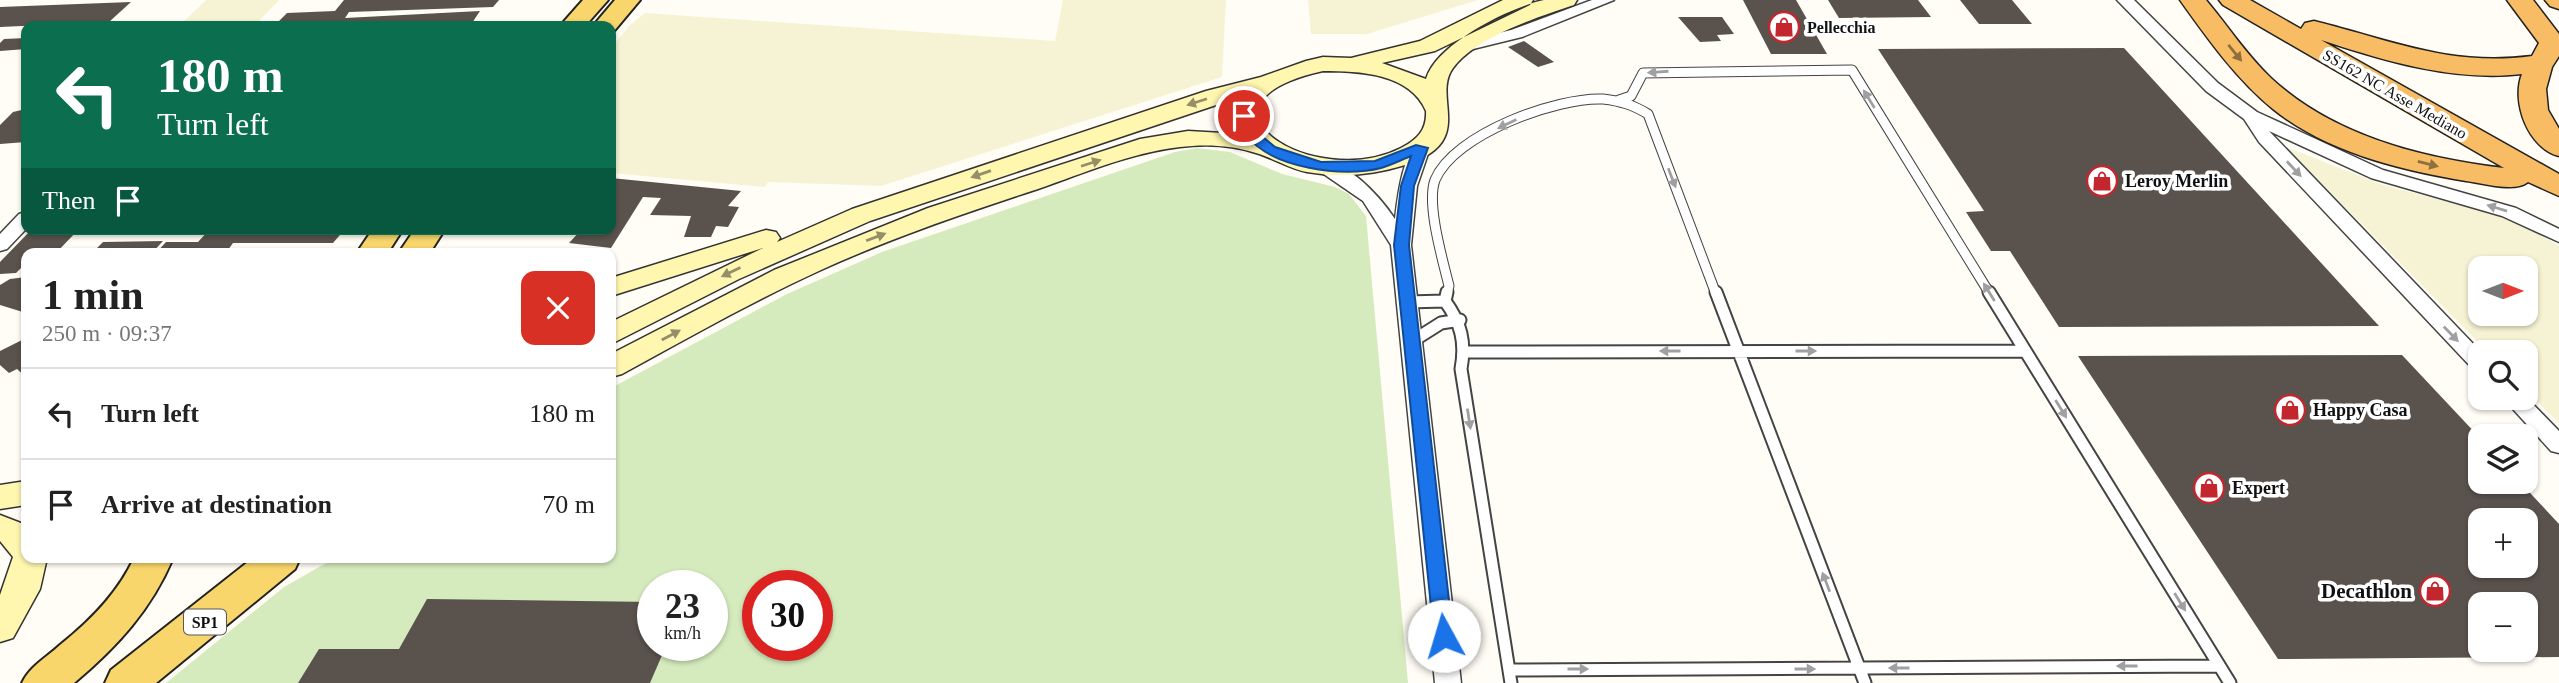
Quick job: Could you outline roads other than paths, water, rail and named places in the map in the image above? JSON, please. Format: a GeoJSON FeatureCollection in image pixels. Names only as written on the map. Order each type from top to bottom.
{"type":"FeatureCollection","features":[{"type":"Feature","properties":{"kind":"highway"},"geometry":{"type":"LineString","coordinates":[[2193,0],[2260,83],[2290,110],[2374,148],[2425,164],[2476,175],[2515,178]]}},
{"type":"Feature","properties":{"kind":"highway","name":"SS162 NC Asse Mediano"},"geometry":{"type":"LineString","coordinates":[[2232,0],[2559,187]]}},
{"type":"Feature","properties":{"kind":"highway","name":"SS162 NC Asse Mediano"},"geometry":{"type":"LineString","coordinates":[[2261,0],[2559,164]]}},
{"type":"Feature","properties":{"kind":"highway"},"geometry":{"type":"LineString","coordinates":[[2520,0],[2552,43],[2550,53],[2540,63],[2531,85],[2540,129],[2559,147]]}},
{"type":"Feature","properties":{"kind":"highway"},"geometry":{"type":"LineString","coordinates":[[2314,29],[2416,61],[2447,66],[2510,69],[2540,63]]}},
{"type":"Feature","properties":{"kind":"main road"},"geometry":{"type":"LineString","coordinates":[[577,21],[596,0]]}},
{"type":"Feature","properties":{"kind":"main road"},"geometry":{"type":"LineString","coordinates":[[609,21],[628,0]]}},
{"type":"Feature","properties":{"kind":"main road"},"geometry":{"type":"LineString","coordinates":[[616,285],[775,236],[861,215],[1214,96],[1263,84],[1300,68],[1347,64],[1427,46],[1490,12],[1522,0]]}},
{"type":"Feature","properties":{"kind":"main road"},"geometry":{"type":"LineString","coordinates":[[616,364],[744,296],[841,251],[939,212],[1133,149],[1176,139],[1242,141],[1270,149],[1293,160],[1321,166],[1377,165],[1421,148],[1434,134],[1439,119],[1436,82],[1443,67],[1469,45],[1508,23],[1566,0]]}},
{"type":"Feature","properties":{"kind":"main road"},"geometry":{"type":"LineString","coordinates":[[1347,64],[1376,67],[1403,76],[1423,89],[1436,104]]}},
{"type":"Feature","properties":{"kind":"main road"},"geometry":{"type":"LineString","coordinates":[[1263,84],[1248,99],[1244,116],[1252,134],[1270,149]]}},
{"type":"Feature","properties":{"kind":"main road"},"geometry":{"type":"LineString","coordinates":[[616,331],[729,273],[861,215]]}},
{"type":"Feature","properties":{"kind":"main road"},"geometry":{"type":"LineString","coordinates":[[0,497],[21,494]]}},
{"type":"Feature","properties":{"kind":"main road"},"geometry":{"type":"LineString","coordinates":[[0,528],[12,532],[21,543]]}},
{"type":"Feature","properties":{"kind":"main road"},"geometry":{"type":"LineString","coordinates":[[0,627],[22,589],[29,563]]}},
{"type":"Feature","properties":{"kind":"main road"},"geometry":{"type":"LineString","coordinates":[[43,683],[103,631],[147,578],[152,563]]}},
{"type":"Feature","properties":{"kind":"main road","name":"SP1"},"geometry":{"type":"LineString","coordinates":[[126,683],[275,563]]}},
{"type":"Feature","properties":{"kind":"street"},"geometry":{"type":"LineString","coordinates":[[1469,45],[1516,34],[1606,0]]}},
{"type":"Feature","properties":{"kind":"street"},"geometry":{"type":"LineString","coordinates":[[2125,0],[2189,65],[2251,116],[2377,174],[2509,212],[2559,236]]}},
{"type":"Feature","properties":{"kind":"street"},"geometry":{"type":"LineString","coordinates":[[2251,116],[2265,138],[2468,351]]}},
{"type":"Feature","properties":{"kind":"street"},"geometry":{"type":"LineString","coordinates":[[1421,148],[1408,186],[1401,245],[1448,683]]}},
{"type":"Feature","properties":{"kind":"street"},"geometry":{"type":"LineString","coordinates":[[1321,166],[1350,179],[1373,198],[1401,245]]}},
{"type":"Feature","properties":{"kind":"street"},"geometry":{"type":"LineString","coordinates":[[0,245],[21,223]]}},
{"type":"Feature","properties":{"kind":"street"},"geometry":{"type":"LineString","coordinates":[[2525,410],[2559,445]]}},
{"type":"Feature","properties":{"kind":"lane"},"geometry":{"type":"LineString","coordinates":[[1619,100],[1631,96],[1643,73],[1852,70],[2230,683]]}},
{"type":"Feature","properties":{"kind":"lane"},"geometry":{"type":"LineString","coordinates":[[1445,300],[1449,286],[1433,186],[1436,177],[1472,142],[1523,116],[1571,101],[1619,100],[1634,103],[1648,114],[1865,683]]}},
{"type":"Feature","properties":{"kind":"lane"},"geometry":{"type":"LineString","coordinates":[[1407,302],[1445,300]]}},
{"type":"Feature","properties":{"kind":"lane"},"geometry":{"type":"LineString","coordinates":[[1445,300],[1460,320],[1465,352],[1461,369],[1511,676],[1860,668],[2220,666]]}},
{"type":"Feature","properties":{"kind":"lane"},"geometry":{"type":"LineString","coordinates":[[1411,341],[1441,324],[1460,320]]}},
{"type":"Feature","properties":{"kind":"lane"},"geometry":{"type":"LineString","coordinates":[[1465,352],[2025,351]]}},
{"type":"Feature","properties":{"kind":"place","name":"Pellecchia"},"geometry":{"type":"Point","coordinates":[1784,27]}},
{"type":"Feature","properties":{"kind":"place","name":"Leroy Merlin"},"geometry":{"type":"Point","coordinates":[2102,181]}},
{"type":"Feature","properties":{"kind":"place","name":"Happy Casa"},"geometry":{"type":"Point","coordinates":[2290,410]}},
{"type":"Feature","properties":{"kind":"place","name":"Expert"},"geometry":{"type":"Point","coordinates":[2209,488]}},
{"type":"Feature","properties":{"kind":"place","name":"Decathlon"},"geometry":{"type":"Point","coordinates":[2435,591]}}]}
